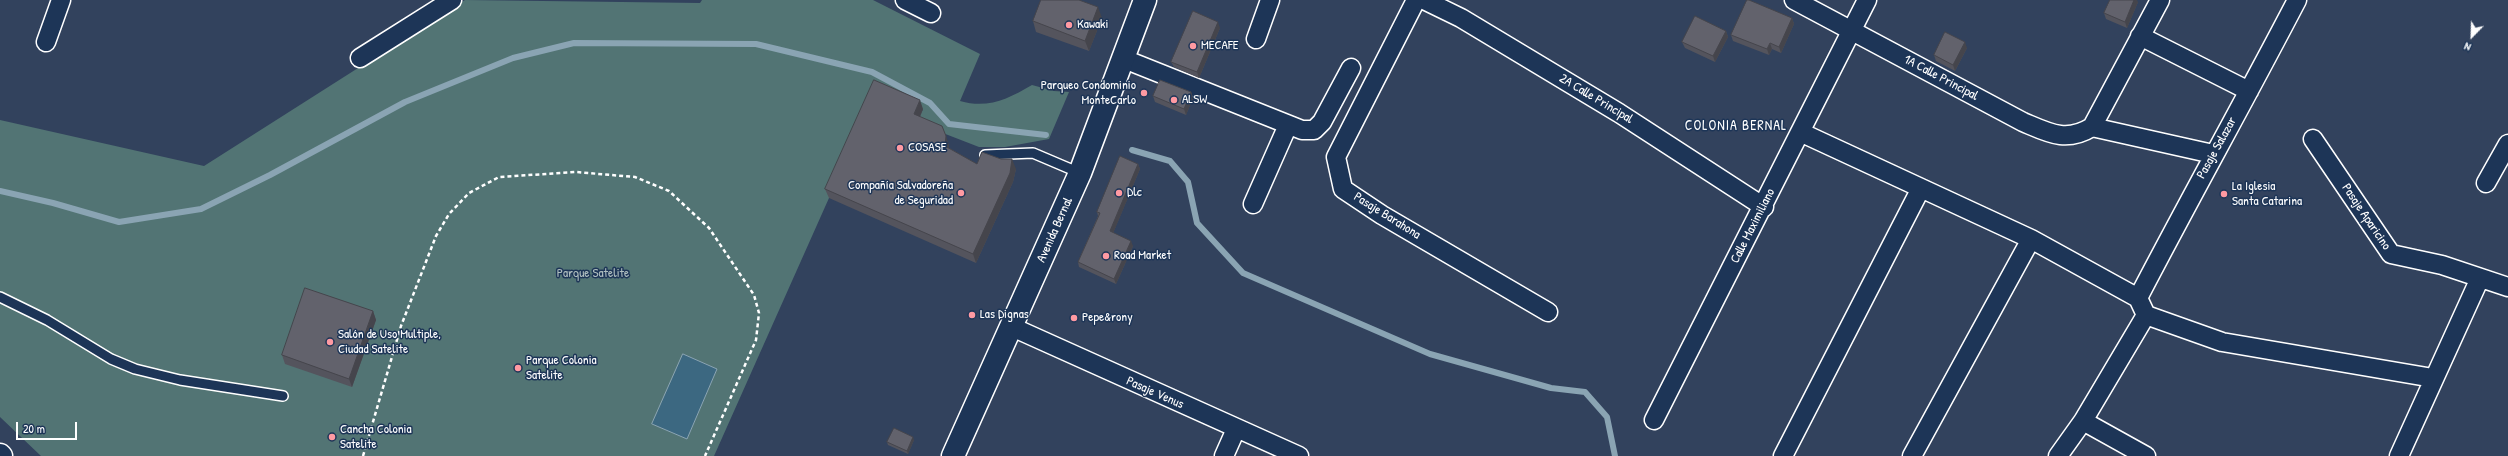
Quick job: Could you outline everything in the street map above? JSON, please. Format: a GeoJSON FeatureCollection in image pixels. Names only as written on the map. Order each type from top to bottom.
{"type":"FeatureCollection","features":[{"type":"Feature","properties":{"kind":"main road","name":"Avenida Bernal"},"geometry":{"type":"LineString","coordinates":[[953,456],[1080,173],[1145,0]]}},
{"type":"Feature","properties":{"kind":"street"},"geometry":{"type":"LineString","coordinates":[[46,42],[61,0]]}},
{"type":"Feature","properties":{"kind":"street"},"geometry":{"type":"LineString","coordinates":[[360,58],[452,0]]}},
{"type":"Feature","properties":{"kind":"street"},"geometry":{"type":"LineString","coordinates":[[905,0],[931,13]]}},
{"type":"Feature","properties":{"kind":"street"},"geometry":{"type":"LineString","coordinates":[[1256,39],[1270,0]]}},
{"type":"Feature","properties":{"kind":"street","name":"Pasaje Barahona"},"geometry":{"type":"LineString","coordinates":[[1416,0],[1336,157],[1343,189],[1382,215],[1548,312]]}},
{"type":"Feature","properties":{"kind":"street","name":"2A Calle Principal"},"geometry":{"type":"LineString","coordinates":[[1424,0],[1461,18],[1619,113],[1764,207]]}},
{"type":"Feature","properties":{"kind":"street","name":"1A Calle Principal"},"geometry":{"type":"LineString","coordinates":[[1794,0],[2023,122],[2046,132],[2068,137],[2080,134],[2092,127]]}},
{"type":"Feature","properties":{"kind":"street","name":"Calle Maximiliano"},"geometry":{"type":"LineString","coordinates":[[1654,420],[1764,207],[1850,30],[1867,0]]}},
{"type":"Feature","properties":{"kind":"street"},"geometry":{"type":"LineString","coordinates":[[2160,0],[2092,127],[2213,154]]}},
{"type":"Feature","properties":{"kind":"street","name":"Pasaje Salazar"},"geometry":{"type":"LineString","coordinates":[[2138,298],[2213,154],[2249,91],[2297,0]]}},
{"type":"Feature","properties":{"kind":"street"},"geometry":{"type":"LineString","coordinates":[[2140,36],[2249,91]]}},
{"type":"Feature","properties":{"kind":"street"},"geometry":{"type":"LineString","coordinates":[[1124,59],[1288,126],[1302,130],[1314,130],[1322,122],[1351,68]]}},
{"type":"Feature","properties":{"kind":"street"},"geometry":{"type":"LineString","coordinates":[[1253,204],[1288,126]]}},
{"type":"Feature","properties":{"kind":"street"},"geometry":{"type":"LineString","coordinates":[[1800,132],[2031,239],[2138,298],[2146,316],[2222,342],[2433,378]]}},
{"type":"Feature","properties":{"kind":"street","name":"Pasaje Aparicino"},"geometry":{"type":"LineString","coordinates":[[2314,139],[2391,254],[2442,265],[2508,288]]}},
{"type":"Feature","properties":{"kind":"street"},"geometry":{"type":"LineString","coordinates":[[2486,183],[2508,144]]}},
{"type":"Feature","properties":{"kind":"street"},"geometry":{"type":"LineString","coordinates":[[1783,456],[1921,188]]}},
{"type":"Feature","properties":{"kind":"street"},"geometry":{"type":"LineString","coordinates":[[1912,456],[2031,239]]}},
{"type":"Feature","properties":{"kind":"street"},"geometry":{"type":"LineString","coordinates":[[2399,456],[2433,378],[2480,278]]}},
{"type":"Feature","properties":{"kind":"street"},"geometry":{"type":"LineString","coordinates":[[2058,456],[2083,420],[2146,316]]}},
{"type":"Feature","properties":{"kind":"street","name":"Pasaje Venus"},"geometry":{"type":"LineString","coordinates":[[1012,327],[1236,429],[1299,456]]}},
{"type":"Feature","properties":{"kind":"street"},"geometry":{"type":"LineString","coordinates":[[2083,420],[2146,456]]}},
{"type":"Feature","properties":{"kind":"street"},"geometry":{"type":"LineString","coordinates":[[1224,456],[1236,429]]}},
{"type":"Feature","properties":{"kind":"lane"},"geometry":{"type":"LineString","coordinates":[[985,155],[1033,153],[1080,173]]}},
{"type":"Feature","properties":{"kind":"lane"},"geometry":{"type":"LineString","coordinates":[[0,296],[47,320],[111,359],[136,369],[180,380],[283,396]]}},
{"type":"Feature","properties":{"kind":"path"},"geometry":{"type":"LineString","coordinates":[[363,456],[401,326],[436,236],[449,214],[469,193],[498,177],[576,172],[635,177],[669,191],[709,228],[754,295],[759,313],[756,340],[706,456]]}},
{"type":"Feature","properties":{"kind":"green space","name":"Parque Satelite"},"geometry":{"type":"Polygon","coordinates":[[[465,0],[700,3],[702,0],[873,0],[980,54],[960,101],[980,104],[998,101],[1015,95],[1032,85],[1054,91],[1069,92],[1049,139],[1005,147],[979,147],[917,123],[923,109],[829,198],[714,456],[41,456],[0,417],[0,120],[204,166],[465,0]]]}},
{"type":"Feature","properties":{"kind":"water"},"geometry":{"type":"Polygon","coordinates":[[[683,354],[717,369],[687,439],[652,424],[683,354]]]}},
{"type":"Feature","properties":{"kind":"building","name":"Kawaki"},"geometry":{"type":"Polygon","coordinates":[[[1041,0],[1079,0],[1098,7],[1085,41],[1033,21],[1041,0]]]}},
{"type":"Feature","properties":{"kind":"building"},"geometry":{"type":"Polygon","coordinates":[[[1747,0],[1792,18],[1779,47],[1770,43],[1767,49],[1731,35],[1747,0]]]}},
{"type":"Feature","properties":{"kind":"building"},"geometry":{"type":"Polygon","coordinates":[[[2110,0],[2134,0],[2125,22],[2104,13],[2110,0]]]}},
{"type":"Feature","properties":{"kind":"building","name":"MECAFE"},"geometry":{"type":"Polygon","coordinates":[[[1193,11],[1218,22],[1197,72],[1171,62],[1193,11]]]}},
{"type":"Feature","properties":{"kind":"building"},"geometry":{"type":"Polygon","coordinates":[[[1695,16],[1726,31],[1713,56],[1682,42],[1695,16]]]}},
{"type":"Feature","properties":{"kind":"building"},"geometry":{"type":"Polygon","coordinates":[[[1945,32],[1965,42],[1953,65],[1934,55],[1945,32]]]}},
{"type":"Feature","properties":{"kind":"building"},"geometry":{"type":"Polygon","coordinates":[[[874,80],[920,100],[914,114],[942,126],[946,136],[945,146],[977,164],[982,152],[1001,159],[1012,159],[1010,173],[973,254],[825,189],[874,80]]]}},
{"type":"Feature","properties":{"kind":"building","name":"ALSW"},"geometry":{"type":"Polygon","coordinates":[[[1160,80],[1191,92],[1184,109],[1153,96],[1160,80]]]}},
{"type":"Feature","properties":{"kind":"building"},"geometry":{"type":"Polygon","coordinates":[[[1120,156],[1138,164],[1110,231],[1131,241],[1114,279],[1078,262],[1100,213],[1097,212],[1120,156]]]}},
{"type":"Feature","properties":{"kind":"building","name":"Salón de Uso Multiple, Ciudad Satelite"},"geometry":{"type":"Polygon","coordinates":[[[305,288],[373,311],[349,379],[282,355],[305,288]]]}},
{"type":"Feature","properties":{"kind":"building"},"geometry":{"type":"Polygon","coordinates":[[[894,428],[913,437],[907,451],[887,442],[894,428]]]}},
{"type":"Feature","properties":{"kind":"waterway"},"geometry":{"type":"LineString","coordinates":[[0,191],[53,203],[119,222],[201,209],[270,175],[405,102],[513,58],[574,43],[756,44],[872,72],[930,103],[949,124],[1046,135]]}},
{"type":"Feature","properties":{"kind":"waterway"},"geometry":{"type":"LineString","coordinates":[[1132,150],[1170,161],[1188,182],[1197,223],[1243,273],[1430,354],[1551,388],[1585,392],[1607,417],[1615,456]]}},
{"type":"Feature","properties":{"kind":"place","name":"Kawaki"},"geometry":{"type":"Point","coordinates":[1069,25]}},
{"type":"Feature","properties":{"kind":"place","name":"MECAFE"},"geometry":{"type":"Point","coordinates":[1193,46]}},
{"type":"Feature","properties":{"kind":"place","name":"Parqueo Condominio MonteCarlo"},"geometry":{"type":"Point","coordinates":[1144,93]}},
{"type":"Feature","properties":{"kind":"place","name":"ALSW"},"geometry":{"type":"Point","coordinates":[1174,100]}},
{"type":"Feature","properties":{"kind":"place","name":"COSASE"},"geometry":{"type":"Point","coordinates":[900,148]}},
{"type":"Feature","properties":{"kind":"place","name":"Compañía Salvadoreña de Seguridad"},"geometry":{"type":"Point","coordinates":[961,193]}},
{"type":"Feature","properties":{"kind":"place","name":"Dlc"},"geometry":{"type":"Point","coordinates":[1119,193]}},
{"type":"Feature","properties":{"kind":"place","name":"La Iglesia Santa Catarina"},"geometry":{"type":"Point","coordinates":[2224,194]}},
{"type":"Feature","properties":{"kind":"place","name":"Road Market"},"geometry":{"type":"Point","coordinates":[1106,256]}},
{"type":"Feature","properties":{"kind":"place","name":"Las Dignas"},"geometry":{"type":"Point","coordinates":[972,315]}},
{"type":"Feature","properties":{"kind":"place","name":"Pepe&rony"},"geometry":{"type":"Point","coordinates":[1074,318]}},
{"type":"Feature","properties":{"kind":"place","name":"Salón de Uso Multiple, Ciudad Satelite"},"geometry":{"type":"Point","coordinates":[330,342]}},
{"type":"Feature","properties":{"kind":"place","name":"Parque Colonia Satelite"},"geometry":{"type":"Point","coordinates":[518,368]}},
{"type":"Feature","properties":{"kind":"place","name":"Cancha Colonia Satelite"},"geometry":{"type":"Point","coordinates":[332,437]}},
{"type":"Feature","properties":{"kind":"district","name":"COLONIA BERNAL"},"geometry":{"type":"Point","coordinates":[1736,126]}}]}
